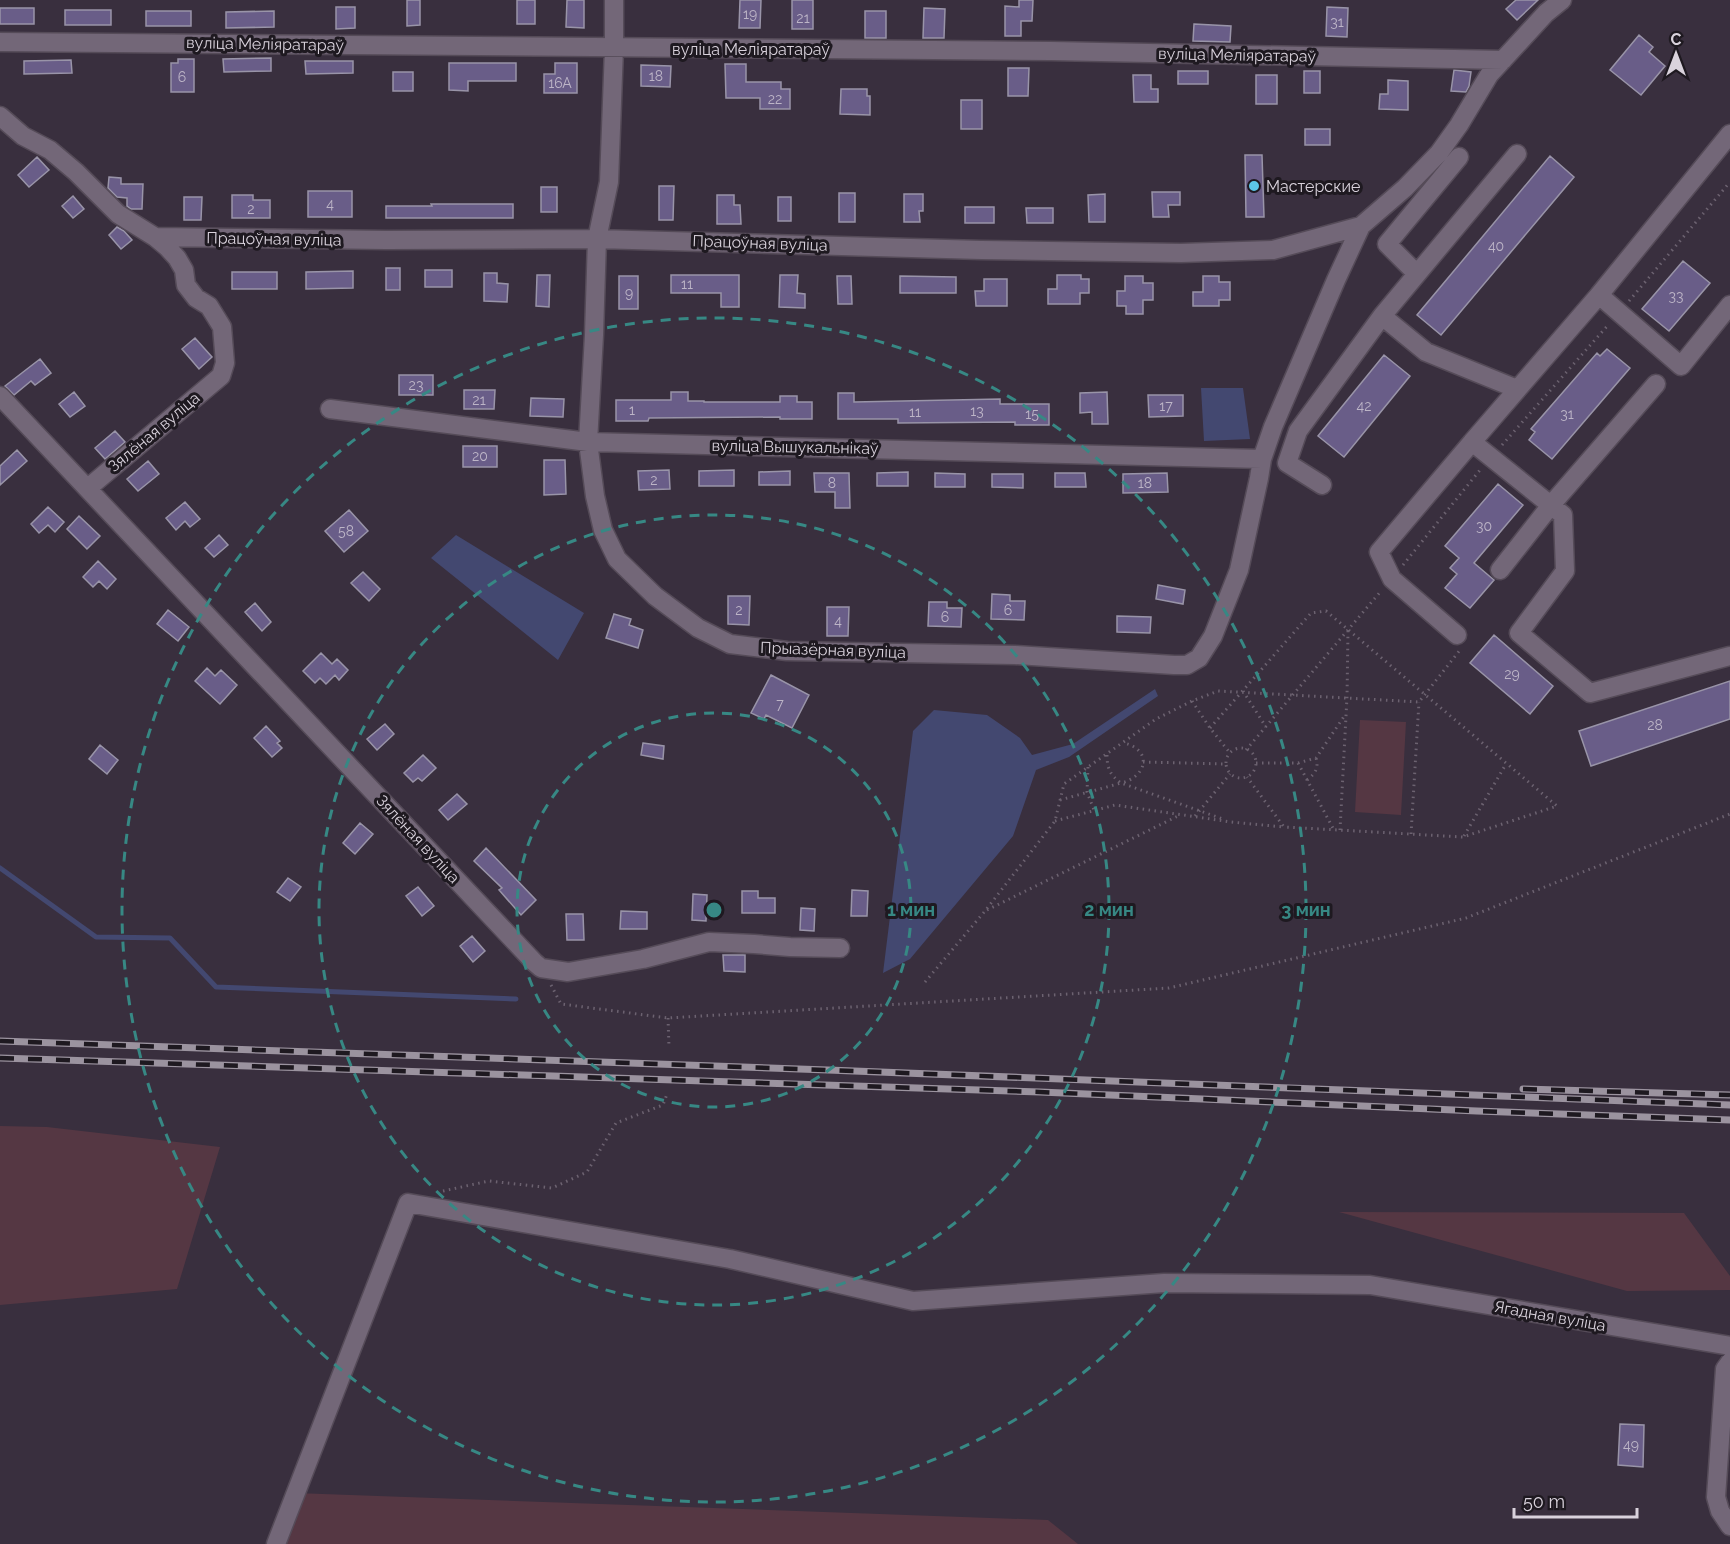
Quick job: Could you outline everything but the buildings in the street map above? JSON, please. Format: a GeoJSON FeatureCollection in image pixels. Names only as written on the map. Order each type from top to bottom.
{"type":"FeatureCollection","features":[{"type":"Feature","properties":{"kind":"street","name":"Прыазёрная вуліца"},"geometry":{"type":"LineString","coordinates":[[614,0],[609,182],[597,238],[588,442],[595,496],[603,530],[617,559],[655,596],[698,628],[730,644],[787,651],[1015,655],[1187,665],[1199,658],[1213,636],[1239,570],[1262,459]]}},
{"type":"Feature","properties":{"kind":"street"},"geometry":{"type":"LineString","coordinates":[[1262,459],[1273,427],[1361,226],[1405,188],[1439,153],[1489,75],[1546,13],[1562,0]]}},
{"type":"Feature","properties":{"kind":"street","name":"вуліца Меліяратараў"},"geometry":{"type":"LineString","coordinates":[[0,42],[1051,51],[1503,60]]}},
{"type":"Feature","properties":{"kind":"street"},"geometry":{"type":"LineString","coordinates":[[0,116],[23,136],[50,150],[118,214],[155,237]]}},
{"type":"Feature","properties":{"kind":"street"},"geometry":{"type":"LineString","coordinates":[[1461,640],[1392,579],[1379,552],[1599,295],[1730,134]]}},
{"type":"Feature","properties":{"kind":"street"},"geometry":{"type":"LineString","coordinates":[[1322,485],[1287,463],[1298,431],[1382,316],[1517,154]]}},
{"type":"Feature","properties":{"kind":"street"},"geometry":{"type":"LineString","coordinates":[[1417,274],[1387,244],[1459,157]]}},
{"type":"Feature","properties":{"kind":"street","name":"Працоўная вуліца"},"geometry":{"type":"LineString","coordinates":[[155,237],[386,240],[597,238],[981,250],[1180,253],[1273,250],[1361,226]]}},
{"type":"Feature","properties":{"kind":"street","name":"Зялёная вуліца"},"geometry":{"type":"LineString","coordinates":[[88,488],[221,376],[225,363],[222,327],[209,306],[196,298],[186,285],[183,270],[177,258],[155,237]]}},
{"type":"Feature","properties":{"kind":"street"},"geometry":{"type":"LineString","coordinates":[[1599,295],[1681,366],[1730,305]]}},
{"type":"Feature","properties":{"kind":"street"},"geometry":{"type":"LineString","coordinates":[[1382,316],[1426,352],[1517,389]]}},
{"type":"Feature","properties":{"kind":"street"},"geometry":{"type":"LineString","coordinates":[[1500,570],[1551,506],[1656,384]]}},
{"type":"Feature","properties":{"kind":"street","name":"Зялёная вуліца"},"geometry":{"type":"LineString","coordinates":[[0,396],[541,968]]}},
{"type":"Feature","properties":{"kind":"street","name":"вуліца Вышукальнікаў"},"geometry":{"type":"LineString","coordinates":[[330,409],[588,442],[1262,459]]}},
{"type":"Feature","properties":{"kind":"street"},"geometry":{"type":"LineString","coordinates":[[1472,442],[1563,515],[1565,571],[1519,633],[1590,693],[1730,656]]}},
{"type":"Feature","properties":{"kind":"street"},"geometry":{"type":"LineString","coordinates":[[541,968],[568,972],[643,959],[709,942],[840,948]]}},
{"type":"Feature","properties":{"kind":"street","name":"Ягадная вуліца"},"geometry":{"type":"LineString","coordinates":[[276,1544],[408,1203],[730,1259],[913,1301],[1164,1283],[1370,1285],[1730,1346]]}},
{"type":"Feature","properties":{"kind":"street"},"geometry":{"type":"LineString","coordinates":[[1730,1362],[1725,1369],[1716,1497],[1720,1511],[1730,1526]]}},
{"type":"Feature","properties":{"kind":"path"},"geometry":{"type":"LineString","coordinates":[[1054,821],[1115,804],[1231,822],[1463,837],[1557,806],[1326,611],[1311,613],[1210,728]]}},
{"type":"Feature","properties":{"kind":"path"},"geometry":{"type":"LineString","coordinates":[[1340,830],[1348,629]]}},
{"type":"Feature","properties":{"kind":"path"},"geometry":{"type":"LineString","coordinates":[[1411,834],[1419,702],[1461,640]]}},
{"type":"Feature","properties":{"kind":"path"},"geometry":{"type":"LineString","coordinates":[[925,982],[985,911],[1054,821],[1064,784],[1156,719],[1218,691],[1419,702]]}},
{"type":"Feature","properties":{"kind":"path"},"geometry":{"type":"LineString","coordinates":[[1243,691],[1266,726]]}},
{"type":"Feature","properties":{"kind":"path"},"geometry":{"type":"LineString","coordinates":[[1192,701],[1230,753]]}},
{"type":"Feature","properties":{"kind":"path"},"geometry":{"type":"LineString","coordinates":[[1256,763],[1298,763],[1316,758],[1346,714]]}},
{"type":"Feature","properties":{"kind":"path"},"geometry":{"type":"LineString","coordinates":[[1060,800],[1128,781],[1139,774],[1143,762],[1139,750],[1124,743]]}},
{"type":"Feature","properties":{"kind":"path"},"geometry":{"type":"LineString","coordinates":[[1235,750],[1246,750],[1251,753],[1256,763],[1252,774],[1241,778],[1230,774],[1226,764],[1230,753],[1235,750]]}},
{"type":"Feature","properties":{"kind":"path"},"geometry":{"type":"LineString","coordinates":[[1107,754],[1108,768],[1121,783],[1231,822]]}},
{"type":"Feature","properties":{"kind":"path"},"geometry":{"type":"LineString","coordinates":[[1307,780],[1314,775],[1317,769],[1316,758]]}},
{"type":"Feature","properties":{"kind":"path"},"geometry":{"type":"LineString","coordinates":[[1143,762],[1226,764]]}},
{"type":"Feature","properties":{"kind":"path"},"geometry":{"type":"LineString","coordinates":[[1298,763],[1334,830]]}},
{"type":"Feature","properties":{"kind":"path"},"geometry":{"type":"LineString","coordinates":[[1463,837],[1507,763]]}},
{"type":"Feature","properties":{"kind":"path"},"geometry":{"type":"LineString","coordinates":[[1088,767],[1087,792],[1094,810]]}},
{"type":"Feature","properties":{"kind":"path"},"geometry":{"type":"LineString","coordinates":[[1196,816],[1230,774]]}},
{"type":"Feature","properties":{"kind":"path"},"geometry":{"type":"LineString","coordinates":[[1247,777],[1284,827]]}},
{"type":"Feature","properties":{"kind":"path"},"geometry":{"type":"LineString","coordinates":[[985,911],[1181,814]]}},
{"type":"Feature","properties":{"kind":"path"},"geometry":{"type":"LineString","coordinates":[[541,968],[561,1004],[668,1018],[1169,988],[1466,918],[1730,814]]}},
{"type":"Feature","properties":{"kind":"path"},"geometry":{"type":"LineString","coordinates":[[668,1018],[669,1047]]}},
{"type":"Feature","properties":{"kind":"path"},"geometry":{"type":"LineString","coordinates":[[440,1192],[489,1181],[552,1188],[586,1172],[616,1123],[663,1106],[668,1094]]}},
{"type":"Feature","properties":{"kind":"shaded area"},"geometry":{"type":"Polygon","coordinates":[[[1360,720],[1406,722],[1401,815],[1355,812],[1360,720]]]}},
{"type":"Feature","properties":{"kind":"shaded area"},"geometry":{"type":"Polygon","coordinates":[[[0,1126],[47,1127],[220,1147],[177,1289],[0,1305],[0,1126]]]}},
{"type":"Feature","properties":{"kind":"shaded area"},"geometry":{"type":"Polygon","coordinates":[[[1339,1212],[1684,1213],[1730,1276],[1730,1290],[1627,1291],[1339,1212]]]}},
{"type":"Feature","properties":{"kind":"shaded area"},"geometry":{"type":"Polygon","coordinates":[[[295,1493],[1048,1520],[1078,1544],[276,1544],[295,1493]]]}},
{"type":"Feature","properties":{"kind":"water"},"geometry":{"type":"Polygon","coordinates":[[[1201,388],[1243,388],[1250,439],[1204,441],[1201,388]]]}},
{"type":"Feature","properties":{"kind":"water"},"geometry":{"type":"Polygon","coordinates":[[[456,535],[584,613],[558,660],[431,558],[456,535]]]}},
{"type":"Feature","properties":{"kind":"water"},"geometry":{"type":"Polygon","coordinates":[[[1155,689],[1158,696],[1069,757],[1036,770],[1013,836],[910,959],[883,973],[913,731],[934,710],[987,715],[1020,738],[1032,755],[1073,744],[1155,689]]]}},
{"type":"Feature","properties":{"kind":"waterway"},"geometry":{"type":"LineString","coordinates":[[0,868],[96,937],[170,938],[216,987],[516,999]]}},
{"type":"Feature","properties":{"kind":"railway"},"geometry":{"type":"LineString","coordinates":[[0,1041],[1730,1105]]}},
{"type":"Feature","properties":{"kind":"railway"},"geometry":{"type":"LineString","coordinates":[[0,1058],[1040,1092],[1730,1120]]}},
{"type":"Feature","properties":{"kind":"railway"},"geometry":{"type":"LineString","coordinates":[[1523,1089],[1730,1095]]}},
{"type":"Feature","properties":{"kind":"place","name":"Мастерские"},"geometry":{"type":"Point","coordinates":[1254,186]}}]}
